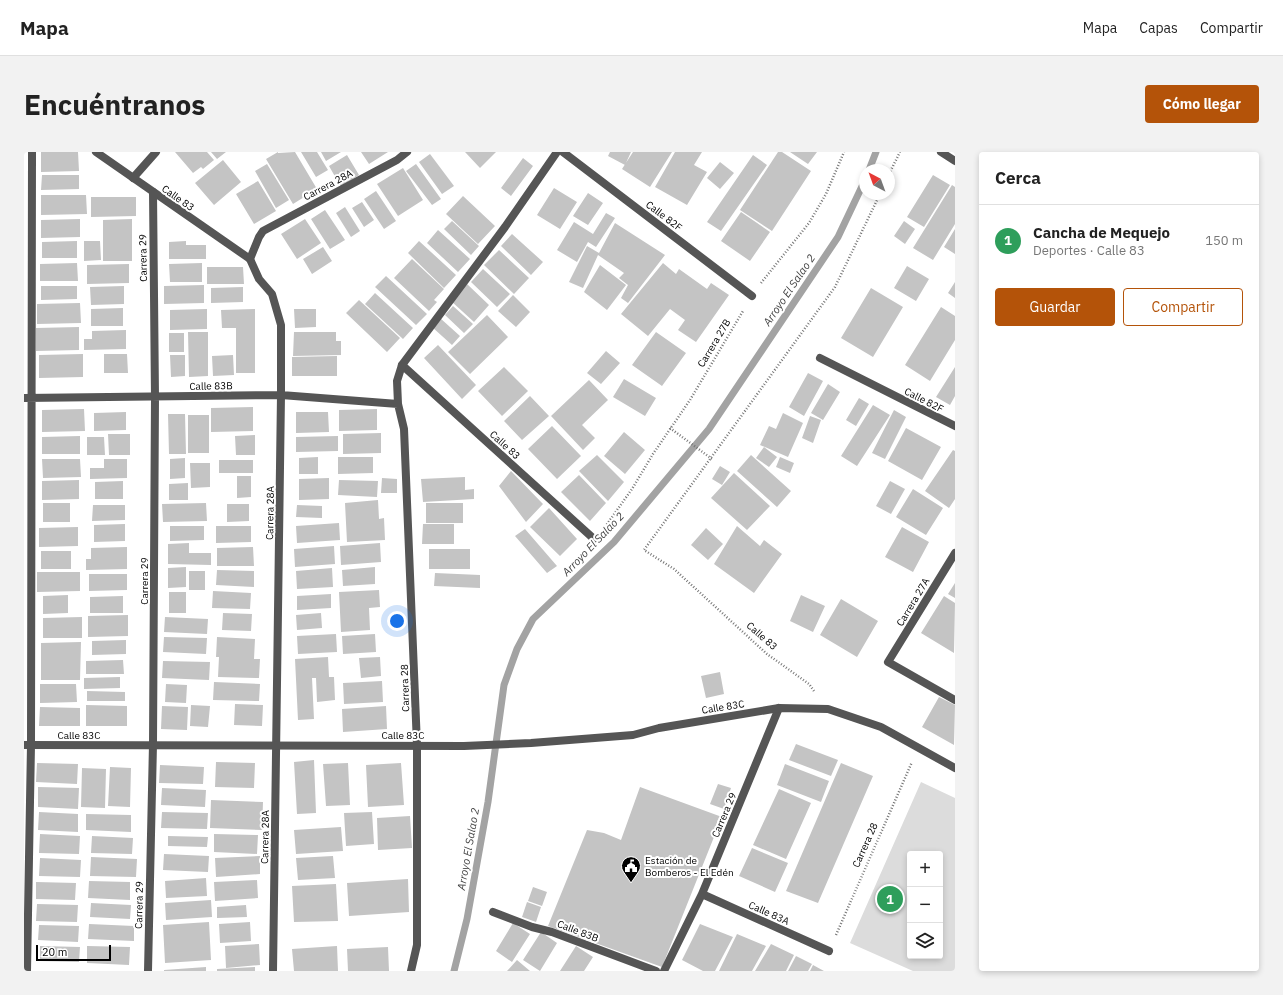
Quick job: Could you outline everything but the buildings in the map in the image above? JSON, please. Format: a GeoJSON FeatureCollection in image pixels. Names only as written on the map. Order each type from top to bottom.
{"type":"FeatureCollection","features":[{"type":"Feature","properties":{"kind":"street"},"geometry":{"type":"LineString","coordinates":[[27,971],[27,398],[32,152]]}},
{"type":"Feature","properties":{"kind":"street","name":"Calle 83"},"geometry":{"type":"LineString","coordinates":[[96,152],[250,259]]}},
{"type":"Feature","properties":{"kind":"street"},"geometry":{"type":"LineString","coordinates":[[133,178],[156,152]]}},
{"type":"Feature","properties":{"kind":"street","name":"Carrera 28A"},"geometry":{"type":"LineString","coordinates":[[273,971],[281,324],[272,294],[259,279],[250,259],[263,231],[397,160],[407,152]]}},
{"type":"Feature","properties":{"kind":"street"},"geometry":{"type":"LineString","coordinates":[[402,365],[505,227],[557,152]]}},
{"type":"Feature","properties":{"kind":"street","name":"Calle 82F"},"geometry":{"type":"LineString","coordinates":[[563,152],[752,296]]}},
{"type":"Feature","properties":{"kind":"street"},"geometry":{"type":"LineString","coordinates":[[940,152],[955,161]]}},
{"type":"Feature","properties":{"kind":"street","name":"Carrera 29"},"geometry":{"type":"LineString","coordinates":[[148,971],[153,744],[155,397],[152,192]]}},
{"type":"Feature","properties":{"kind":"street","name":"Calle 82F"},"geometry":{"type":"LineString","coordinates":[[820,358],[955,426]]}},
{"type":"Feature","properties":{"kind":"street","name":"Calle 83"},"geometry":{"type":"LineString","coordinates":[[402,365],[594,539]]}},
{"type":"Feature","properties":{"kind":"street","name":"Carrera 28"},"geometry":{"type":"LineString","coordinates":[[402,365],[397,381],[398,404],[404,429],[417,745],[417,945],[411,971]]}},
{"type":"Feature","properties":{"kind":"street","name":"Calle 83B"},"geometry":{"type":"LineString","coordinates":[[27,398],[281,395],[398,404]]}},
{"type":"Feature","properties":{"kind":"street","name":"Carrera 27A"},"geometry":{"type":"LineString","coordinates":[[955,553],[888,662],[955,700]]}},
{"type":"Feature","properties":{"kind":"street"},"geometry":{"type":"LineString","coordinates":[[779,708],[828,709],[881,727],[955,768]]}},
{"type":"Feature","properties":{"kind":"street","name":"Carrera 29"},"geometry":{"type":"LineString","coordinates":[[664,971],[702,894],[779,708]]}},
{"type":"Feature","properties":{"kind":"street","name":"Calle 83C"},"geometry":{"type":"LineString","coordinates":[[27,745],[277,744],[464,746],[531,743],[633,735],[659,728],[779,708]]}},
{"type":"Feature","properties":{"kind":"street","name":"Calle 83A"},"geometry":{"type":"LineString","coordinates":[[702,894],[829,951]]}},
{"type":"Feature","properties":{"kind":"street","name":"Calle 83B"},"geometry":{"type":"LineString","coordinates":[[493,912],[532,927],[552,932],[656,971]]}},
{"type":"Feature","properties":{"kind":"path","name":"Carrera 27B"},"geometry":{"type":"LineString","coordinates":[[594,539],[611,520],[690,400],[732,327],[752,296],[809,223],[826,194],[844,152]]}},
{"type":"Feature","properties":{"kind":"path"},"geometry":{"type":"LineString","coordinates":[[894,164],[900,152]]}},
{"type":"Feature","properties":{"kind":"path"},"geometry":{"type":"LineString","coordinates":[[671,429],[711,458],[835,287],[877,200]]}},
{"type":"Feature","properties":{"kind":"path","name":"Calle 83"},"geometry":{"type":"LineString","coordinates":[[711,458],[644,550],[674,569],[767,654],[809,684],[828,709]]}},
{"type":"Feature","properties":{"kind":"path","name":"Carrera 28"},"geometry":{"type":"LineString","coordinates":[[829,951],[919,747]]}},
{"type":"Feature","properties":{"kind":"shaded area"},"geometry":{"type":"Polygon","coordinates":[[[921,782],[955,798],[955,971],[913,971],[850,943],[921,782]]]}},
{"type":"Feature","properties":{"kind":"waterway","name":"Arroyo El Salao 2"},"geometry":{"type":"LineString","coordinates":[[871,164],[876,152]]}},
{"type":"Feature","properties":{"kind":"waterway","name":"Arroyo El Salao 2"},"geometry":{"type":"LineString","coordinates":[[454,971],[467,919],[488,802],[504,685],[517,649],[533,619],[614,542],[709,429],[838,237],[859,193]]}},
{"type":"Feature","properties":{"kind":"place","name":"Estación de Bomberos - El Edén"},"geometry":{"type":"Point","coordinates":[631,883]}},
{"type":"Feature","properties":{"kind":"place","name":"Cancha de Mequejo"},"geometry":{"type":"Point","coordinates":[890,899]}}]}
